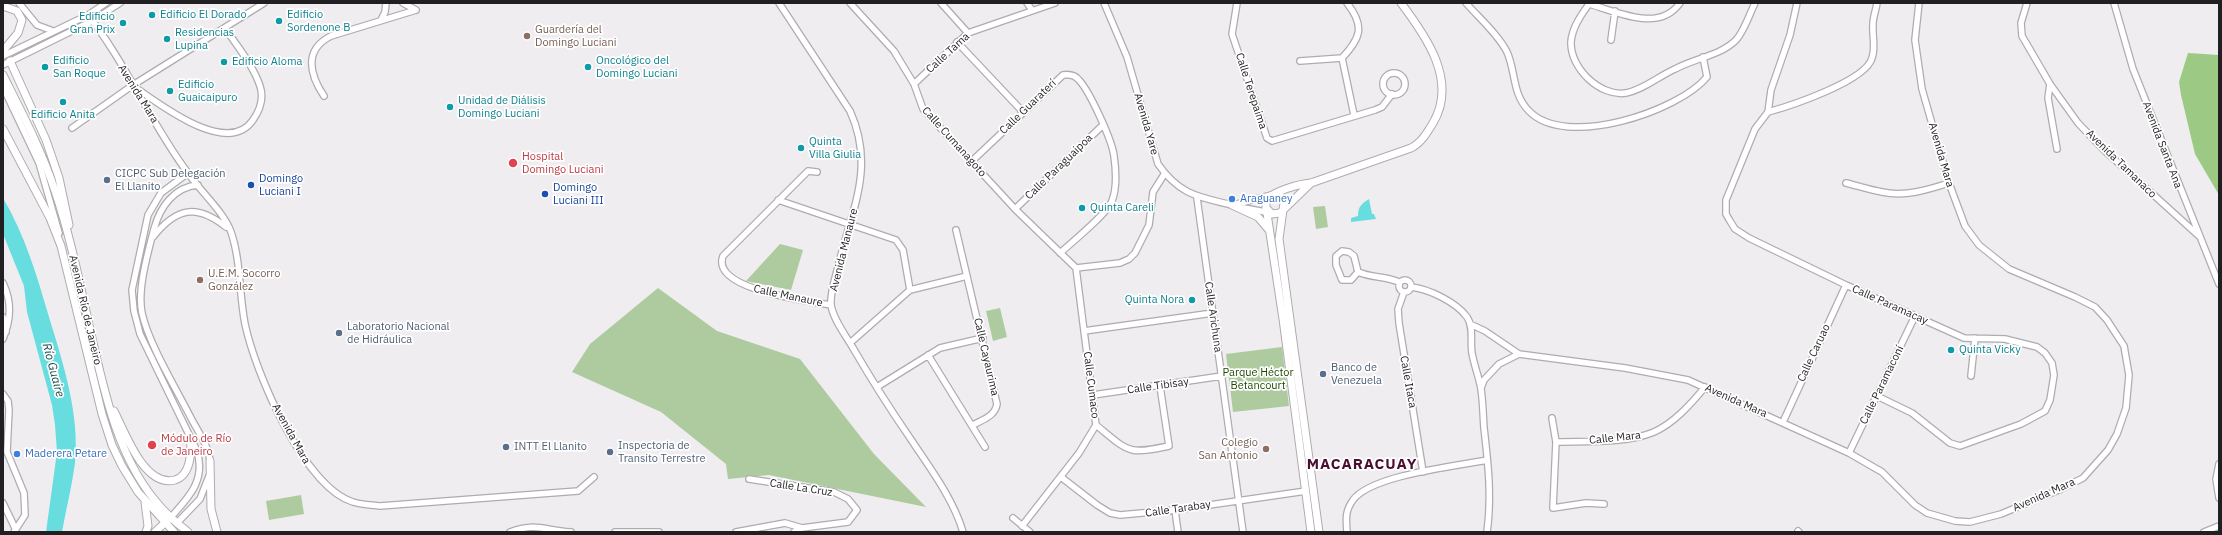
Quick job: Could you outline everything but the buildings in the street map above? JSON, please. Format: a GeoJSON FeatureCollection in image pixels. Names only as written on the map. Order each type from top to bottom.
{"type":"FeatureCollection","features":[{"type":"Feature","properties":{"kind":"street"},"geometry":{"type":"LineString","coordinates":[[19,3],[37,25],[53,31]]}},
{"type":"Feature","properties":{"kind":"street"},"geometry":{"type":"LineString","coordinates":[[3,56],[88,15],[106,3]]}},
{"type":"Feature","properties":{"kind":"street"},"geometry":{"type":"LineString","coordinates":[[69,241],[70,229],[59,178],[46,140],[5,64],[92,21],[120,3]]}},
{"type":"Feature","properties":{"kind":"street"},"geometry":{"type":"LineString","coordinates":[[72,128],[133,85],[264,3]]}},
{"type":"Feature","properties":{"kind":"street"},"geometry":{"type":"LineString","coordinates":[[381,20],[385,12],[386,3]]}},
{"type":"Feature","properties":{"kind":"street"},"geometry":{"type":"LineString","coordinates":[[324,96],[312,73],[313,58],[320,44],[331,36],[416,10],[403,3]]}},
{"type":"Feature","properties":{"kind":"street","name":"Avenida Manaure"},"geometry":{"type":"LineString","coordinates":[[779,3],[850,111],[856,126],[862,155],[862,169],[851,225],[838,266],[831,305],[850,343],[959,517],[963,532]]}},
{"type":"Feature","properties":{"kind":"street","name":"Calle Cumanagoto"},"geometry":{"type":"LineString","coordinates":[[851,3],[894,51],[914,84],[923,109],[1015,209],[1076,268]]}},
{"type":"Feature","properties":{"kind":"street"},"geometry":{"type":"LineString","coordinates":[[941,3],[968,33]]}},
{"type":"Feature","properties":{"kind":"street"},"geometry":{"type":"LineString","coordinates":[[1027,3],[1032,10]]}},
{"type":"Feature","properties":{"kind":"street","name":"Calle Tama"},"geometry":{"type":"LineString","coordinates":[[914,84],[968,33],[1054,3]]}},
{"type":"Feature","properties":{"kind":"street","name":"Avenida Yare"},"geometry":{"type":"LineString","coordinates":[[1104,3],[1127,57],[1155,156],[1165,173],[1197,198],[1270,213]]}},
{"type":"Feature","properties":{"kind":"street","name":"Calle Terepaima"},"geometry":{"type":"LineString","coordinates":[[1237,3],[1232,34],[1266,138],[1272,141],[1375,110],[1382,107],[1392,94]]}},
{"type":"Feature","properties":{"kind":"street"},"geometry":{"type":"LineString","coordinates":[[1300,61],[1342,58],[1351,48],[1359,32],[1358,18],[1347,3]]}},
{"type":"Feature","properties":{"kind":"street"},"geometry":{"type":"LineString","coordinates":[[1311,532],[1270,233],[1270,213],[1265,205],[1266,200],[1273,195],[1298,185],[1311,183],[1411,148],[1423,138],[1436,119],[1442,91],[1436,57],[1422,33],[1401,3]]}},
{"type":"Feature","properties":{"kind":"street"},"geometry":{"type":"LineString","coordinates":[[1466,3],[1505,48],[1520,101],[1535,116],[1551,124],[1565,127],[1601,125],[1659,109],[1701,85],[1708,77],[1703,57]]}},
{"type":"Feature","properties":{"kind":"street"},"geometry":{"type":"LineString","coordinates":[[1680,3],[1676,9],[1663,17],[1646,20],[1589,4],[1575,26],[1571,43],[1575,59],[1584,74],[1596,86],[1611,93],[1626,93],[1636,89],[1676,68],[1721,51],[1737,40],[1755,3]]}},
{"type":"Feature","properties":{"kind":"street"},"geometry":{"type":"LineString","coordinates":[[1797,3],[1790,35],[1771,90],[1768,112],[1799,104],[1841,84],[1869,66],[1872,58],[1873,23],[1876,3]]}},
{"type":"Feature","properties":{"kind":"street","name":"Avenida Mara"},"geometry":{"type":"LineString","coordinates":[[1519,354],[1663,374],[1688,380],[1849,453],[1882,472],[1914,505],[1941,519],[1970,522],[2001,514],[2061,489],[2083,478],[2108,450],[2122,420],[2129,390],[2128,360],[2124,346],[2107,320],[2095,307],[2075,297],[2019,274],[1997,262],[1987,253],[1965,226],[1949,183],[1922,89],[1917,63],[1915,40],[1919,3]]}},
{"type":"Feature","properties":{"kind":"street","name":"Avenida Tamanaco"},"geometry":{"type":"LineString","coordinates":[[2027,3],[2022,23],[2022,36],[2050,84],[2078,122],[2104,150],[2199,236]]}},
{"type":"Feature","properties":{"kind":"street","name":"Avenida Santa Ana"},"geometry":{"type":"LineString","coordinates":[[2114,3],[2133,69],[2219,284]]}},
{"type":"Feature","properties":{"kind":"street"},"geometry":{"type":"LineString","coordinates":[[3,6],[8,6],[17,10],[22,20],[18,33],[3,51]]}},
{"type":"Feature","properties":{"kind":"street"},"geometry":{"type":"LineString","coordinates":[[1611,40],[1615,11]]}},
{"type":"Feature","properties":{"kind":"street","name":"Avenida Mara"},"geometry":{"type":"LineString","coordinates":[[88,15],[188,173],[230,231],[238,266],[245,324],[256,366],[271,398],[310,467],[334,491],[353,502],[380,506],[578,491],[594,477]]}},
{"type":"Feature","properties":{"kind":"street"},"geometry":{"type":"LineString","coordinates":[[133,85],[163,107],[211,132],[227,135],[244,130],[257,114],[261,103],[262,91],[257,79],[225,28]]}},
{"type":"Feature","properties":{"kind":"street"},"geometry":{"type":"LineString","coordinates":[[957,42],[1023,112]]}},
{"type":"Feature","properties":{"kind":"street"},"geometry":{"type":"LineString","coordinates":[[1342,58],[1354,116]]}},
{"type":"Feature","properties":{"kind":"street","name":"Calle Guaraterí"},"geometry":{"type":"LineString","coordinates":[[972,161],[1059,78],[1068,74],[1074,76],[1082,84],[1103,125],[1114,154],[1115,187],[1113,200],[1105,211],[1060,253]]}},
{"type":"Feature","properties":{"kind":"street","name":"Avenida Río de Janeiro"},"geometry":{"type":"LineString","coordinates":[[3,75],[43,158],[56,191],[104,392],[127,457],[152,498],[170,517],[188,532]]}},
{"type":"Feature","properties":{"kind":"street"},"geometry":{"type":"LineString","coordinates":[[2050,84],[2048,98],[2057,149]]}},
{"type":"Feature","properties":{"kind":"street","name":"Avenida Río de Janeiro"},"geometry":{"type":"LineString","coordinates":[[3,87],[39,163],[55,216],[102,414],[122,466],[145,502],[171,531]]}},
{"type":"Feature","properties":{"kind":"street","name":"Calle Paramacay"},"geometry":{"type":"LineString","coordinates":[[1768,112],[1754,129],[1728,191],[1725,206],[1730,221],[1735,229],[1749,238],[1846,285],[1964,338],[2005,340],[2037,347],[2045,353],[2052,363],[2054,375],[2050,400],[2044,411],[2021,424],[1960,446],[1950,443],[1912,413],[1877,396]]}},
{"type":"Feature","properties":{"kind":"street","name":"Calle Paraguaipoa"},"geometry":{"type":"LineString","coordinates":[[1015,209],[1103,125]]}},
{"type":"Feature","properties":{"kind":"street"},"geometry":{"type":"LineString","coordinates":[[3,129],[47,212],[61,246]]}},
{"type":"Feature","properties":{"kind":"street","name":"Calle Manaure"},"geometry":{"type":"LineString","coordinates":[[817,172],[808,171],[723,256],[721,261],[722,267],[734,278],[750,288],[831,305]]}},
{"type":"Feature","properties":{"kind":"street"},"geometry":{"type":"LineString","coordinates":[[155,532],[189,498],[200,474],[199,457],[140,334],[134,311],[132,290],[148,215],[161,193],[188,173]]}},
{"type":"Feature","properties":{"kind":"street"},"geometry":{"type":"LineString","coordinates":[[1076,268],[1120,263],[1129,259],[1135,253],[1149,225],[1153,192],[1165,173]]}},
{"type":"Feature","properties":{"kind":"street"},"geometry":{"type":"LineString","coordinates":[[1270,213],[1283,210],[1311,183]]}},
{"type":"Feature","properties":{"kind":"street"},"geometry":{"type":"LineString","coordinates":[[1846,183],[1882,192],[1909,194],[1949,183]]}},
{"type":"Feature","properties":{"kind":"street"},"geometry":{"type":"LineString","coordinates":[[198,185],[181,189],[168,200],[156,220],[141,291],[142,313],[167,371],[204,443],[210,461],[211,509],[217,532]]}},
{"type":"Feature","properties":{"kind":"street"},"geometry":{"type":"LineString","coordinates":[[1273,195],[1283,199],[1283,210],[1280,225],[1280,247],[1319,532]]}},
{"type":"Feature","properties":{"kind":"street","name":"Avenida Yare"},"geometry":{"type":"LineString","coordinates":[[1232,205],[1273,195]]}},
{"type":"Feature","properties":{"kind":"street","name":"Calle Arichuna"},"geometry":{"type":"LineString","coordinates":[[1197,198],[1243,532]]}},
{"type":"Feature","properties":{"kind":"street"},"geometry":{"type":"LineString","coordinates":[[778,200],[896,240],[901,244],[903,250],[910,290]]}},
{"type":"Feature","properties":{"kind":"street"},"geometry":{"type":"LineString","coordinates":[[1232,205],[1258,218],[1270,233]]}},
{"type":"Feature","properties":{"kind":"street"},"geometry":{"type":"LineString","coordinates":[[152,239],[167,221],[180,213],[188,212],[210,215],[230,231]]}},
{"type":"Feature","properties":{"kind":"street","name":"Calle Cayaurima"},"geometry":{"type":"LineString","coordinates":[[956,230],[983,338],[997,404],[996,411],[991,416],[973,425]]}},
{"type":"Feature","properties":{"kind":"street"},"geometry":{"type":"LineString","coordinates":[[1346,251],[1352,254],[1358,272],[1351,280],[1342,280],[1336,265],[1336,256],[1339,253],[1346,251]]}},
{"type":"Feature","properties":{"kind":"street","name":"Calle Cumaco"},"geometry":{"type":"LineString","coordinates":[[1022,526],[1079,453],[1096,425],[1094,395],[1076,268]]}},
{"type":"Feature","properties":{"kind":"street"},"geometry":{"type":"LineString","coordinates":[[1358,272],[1369,276],[1386,277],[1400,282],[1407,280],[1411,282],[1409,291],[1404,292],[1399,288],[1400,282]]}},
{"type":"Feature","properties":{"kind":"street"},"geometry":{"type":"LineString","coordinates":[[850,343],[910,290],[967,276]]}},
{"type":"Feature","properties":{"kind":"street"},"geometry":{"type":"LineString","coordinates":[[3,282],[9,296],[9,325],[3,339]]}},
{"type":"Feature","properties":{"kind":"street","name":"Calle Caruao"},"geometry":{"type":"LineString","coordinates":[[1783,422],[1846,285]]}},
{"type":"Feature","properties":{"kind":"street"},"geometry":{"type":"LineString","coordinates":[[1411,287],[1420,288],[1447,301],[1459,309],[1470,324],[1485,331],[1519,354],[1499,364],[1484,380],[1481,388]]}},
{"type":"Feature","properties":{"kind":"street","name":"Calle Itaca"},"geometry":{"type":"LineString","coordinates":[[1404,292],[1398,310],[1399,323],[1423,472]]}},
{"type":"Feature","properties":{"kind":"street"},"geometry":{"type":"LineString","coordinates":[[1084,331],[1213,313]]}},
{"type":"Feature","properties":{"kind":"street","name":"Calle Paramaconí"},"geometry":{"type":"LineString","coordinates":[[1849,453],[1915,316]]}},
{"type":"Feature","properties":{"kind":"street"},"geometry":{"type":"LineString","coordinates":[[3,317],[6,332]]}},
{"type":"Feature","properties":{"kind":"street"},"geometry":{"type":"LineString","coordinates":[[1470,324],[1472,352],[1481,388],[1487,460],[1490,508],[1487,532]]}},
{"type":"Feature","properties":{"kind":"street"},"geometry":{"type":"LineString","coordinates":[[877,387],[940,348],[983,338]]}},
{"type":"Feature","properties":{"kind":"street"},"geometry":{"type":"LineString","coordinates":[[1971,376],[1975,338]]}},
{"type":"Feature","properties":{"kind":"street"},"geometry":{"type":"LineString","coordinates":[[928,356],[986,447]]}},
{"type":"Feature","properties":{"kind":"street","name":"Calle Tibisay"},"geometry":{"type":"LineString","coordinates":[[1094,395],[1222,376]]}},
{"type":"Feature","properties":{"kind":"street"},"geometry":{"type":"LineString","coordinates":[[1096,425],[1118,443],[1132,451],[1144,452],[1169,446],[1160,386]]}},
{"type":"Feature","properties":{"kind":"street","name":"Calle Mara"},"geometry":{"type":"LineString","coordinates":[[1556,442],[1628,438],[1655,431],[1678,415],[1705,388]]}},
{"type":"Feature","properties":{"kind":"street"},"geometry":{"type":"LineString","coordinates":[[104,392],[139,459],[153,476],[169,481],[181,476],[187,469],[190,459],[191,440]]}},
{"type":"Feature","properties":{"kind":"street"},"geometry":{"type":"LineString","coordinates":[[3,394],[8,401],[9,410],[7,452],[24,493],[25,515],[14,530]]}},
{"type":"Feature","properties":{"kind":"street"},"geometry":{"type":"LineString","coordinates":[[1552,418],[1556,442],[1552,508],[1586,503],[1604,504]]}},
{"type":"Feature","properties":{"kind":"street"},"geometry":{"type":"LineString","coordinates":[[1347,532],[1346,512],[1354,498],[1376,485],[1423,472],[1487,460]]}},
{"type":"Feature","properties":{"kind":"street"},"geometry":{"type":"LineString","coordinates":[[171,531],[177,523],[196,505],[202,495],[208,476],[210,461]]}},
{"type":"Feature","properties":{"kind":"street"},"geometry":{"type":"LineString","coordinates":[[2219,464],[2216,480],[2219,498]]}},
{"type":"Feature","properties":{"kind":"street","name":"Calle Tarabay"},"geometry":{"type":"LineString","coordinates":[[1061,477],[1110,512],[1130,515],[1306,491]]}},
{"type":"Feature","properties":{"kind":"street","name":"Calle La Cruz"},"geometry":{"type":"LineString","coordinates":[[749,479],[834,492],[848,499],[857,510],[848,522],[802,528]]}},
{"type":"Feature","properties":{"kind":"street"},"geometry":{"type":"LineString","coordinates":[[145,502],[148,526],[146,532]]}},
{"type":"Feature","properties":{"kind":"street"},"geometry":{"type":"LineString","coordinates":[[3,503],[14,530]]}},
{"type":"Feature","properties":{"kind":"street"},"geometry":{"type":"LineString","coordinates":[[1175,510],[1178,532]]}},
{"type":"Feature","properties":{"kind":"street"},"geometry":{"type":"LineString","coordinates":[[1013,518],[1030,532]]}},
{"type":"Feature","properties":{"kind":"street"},"geometry":{"type":"LineString","coordinates":[[736,532],[785,523],[802,528]]}},
{"type":"Feature","properties":{"kind":"street"},"geometry":{"type":"LineString","coordinates":[[510,532],[526,527],[541,526],[570,532]]}},
{"type":"Feature","properties":{"kind":"street"},"geometry":{"type":"LineString","coordinates":[[2204,532],[2219,526]]}},
{"type":"Feature","properties":{"kind":"street"},"geometry":{"type":"LineString","coordinates":[[794,532],[802,528]]}},
{"type":"Feature","properties":{"kind":"street"},"geometry":{"type":"LineString","coordinates":[[615,532],[659,532]]}},
{"type":"Feature","properties":{"kind":"green space"},"geometry":{"type":"Polygon","coordinates":[[[2188,53],[2219,55],[2219,195],[2195,154],[2181,95],[2179,82],[2188,53]]]}},
{"type":"Feature","properties":{"kind":"green space"},"geometry":{"type":"Polygon","coordinates":[[[1325,206],[1328,227],[1316,229],[1313,207],[1325,206]]]}},
{"type":"Feature","properties":{"kind":"green space"},"geometry":{"type":"Polygon","coordinates":[[[780,244],[803,250],[791,290],[746,281],[780,244]]]}},
{"type":"Feature","properties":{"kind":"green space"},"geometry":{"type":"Polygon","coordinates":[[[658,288],[717,331],[800,359],[874,454],[926,507],[769,475],[728,479],[726,464],[661,412],[572,372],[590,344],[658,288]]]}},
{"type":"Feature","properties":{"kind":"green space"},"geometry":{"type":"Polygon","coordinates":[[[1000,308],[1007,337],[993,341],[986,311],[1000,308]]]}},
{"type":"Feature","properties":{"kind":"green space","name":"Parque Héctor Betancourt"},"geometry":{"type":"Polygon","coordinates":[[[1282,347],[1289,406],[1233,412],[1226,354],[1282,347]]]}},
{"type":"Feature","properties":{"kind":"green space"},"geometry":{"type":"Polygon","coordinates":[[[301,495],[304,514],[269,520],[266,501],[301,495]]]}},
{"type":"Feature","properties":{"kind":"water","name":"Río Guaire"},"geometry":{"type":"Polygon","coordinates":[[[3,198],[18,226],[35,271],[65,370],[73,407],[76,445],[75,463],[62,532],[46,532],[57,452],[55,425],[52,405],[27,312],[24,286],[3,234],[3,198]]]}},
{"type":"Feature","properties":{"kind":"water"},"geometry":{"type":"Polygon","coordinates":[[[1369,199],[1372,214],[1374,214],[1376,219],[1351,222],[1351,218],[1358,216],[1360,206],[1369,199]]]}},
{"type":"Feature","properties":{"kind":"place","name":"Edificio El Dorado"},"geometry":{"type":"Point","coordinates":[152,15]}},
{"type":"Feature","properties":{"kind":"place","name":"Edificio Sordenone B"},"geometry":{"type":"Point","coordinates":[279,21]}},
{"type":"Feature","properties":{"kind":"place","name":"Edificio Gran Prix"},"geometry":{"type":"Point","coordinates":[123,23]}},
{"type":"Feature","properties":{"kind":"place","name":"Guardería del Domingo Luciani"},"geometry":{"type":"Point","coordinates":[527,36]}},
{"type":"Feature","properties":{"kind":"place","name":"Residencias Lupina"},"geometry":{"type":"Point","coordinates":[167,39]}},
{"type":"Feature","properties":{"kind":"place","name":"Edificio Aloma"},"geometry":{"type":"Point","coordinates":[224,62]}},
{"type":"Feature","properties":{"kind":"place","name":"Edificio San Roque"},"geometry":{"type":"Point","coordinates":[45,67]}},
{"type":"Feature","properties":{"kind":"place","name":"Oncológico del Domingo Luciani"},"geometry":{"type":"Point","coordinates":[588,67]}},
{"type":"Feature","properties":{"kind":"place","name":"Edificio Guaicaipuro"},"geometry":{"type":"Point","coordinates":[170,91]}},
{"type":"Feature","properties":{"kind":"place","name":"Edificio Anita"},"geometry":{"type":"Point","coordinates":[63,102]}},
{"type":"Feature","properties":{"kind":"place","name":"Unidad de Diálisis Domingo Luciani"},"geometry":{"type":"Point","coordinates":[450,107]}},
{"type":"Feature","properties":{"kind":"place","name":"Quinta Villa Giulia"},"geometry":{"type":"Point","coordinates":[801,148]}},
{"type":"Feature","properties":{"kind":"place","name":"Hospital Domingo Luciani"},"geometry":{"type":"Point","coordinates":[513,163]}},
{"type":"Feature","properties":{"kind":"place","name":"CICPC Sub Delegación El Llanito"},"geometry":{"type":"Point","coordinates":[107,180]}},
{"type":"Feature","properties":{"kind":"place","name":"Domingo Luciani I"},"geometry":{"type":"Point","coordinates":[251,185]}},
{"type":"Feature","properties":{"kind":"place","name":"Domingo Luciani III"},"geometry":{"type":"Point","coordinates":[545,194]}},
{"type":"Feature","properties":{"kind":"place","name":"Araguaney"},"geometry":{"type":"Point","coordinates":[1232,199]}},
{"type":"Feature","properties":{"kind":"place","name":"Quinta Careli"},"geometry":{"type":"Point","coordinates":[1082,208]}},
{"type":"Feature","properties":{"kind":"place","name":"U.E.M. Socorro González"},"geometry":{"type":"Point","coordinates":[200,280]}},
{"type":"Feature","properties":{"kind":"place","name":"Quinta Nora"},"geometry":{"type":"Point","coordinates":[1192,300]}},
{"type":"Feature","properties":{"kind":"place","name":"Laboratorio Nacional de Hidráulica"},"geometry":{"type":"Point","coordinates":[339,333]}},
{"type":"Feature","properties":{"kind":"place","name":"Quinta Vicky"},"geometry":{"type":"Point","coordinates":[1951,350]}},
{"type":"Feature","properties":{"kind":"place","name":"Banco de Venezuela"},"geometry":{"type":"Point","coordinates":[1323,374]}},
{"type":"Feature","properties":{"kind":"place","name":"Módulo de Río de Janeiro"},"geometry":{"type":"Point","coordinates":[152,445]}},
{"type":"Feature","properties":{"kind":"place","name":"INTT El Llanito"},"geometry":{"type":"Point","coordinates":[506,447]}},
{"type":"Feature","properties":{"kind":"place","name":"Colegio San Antonio"},"geometry":{"type":"Point","coordinates":[1266,449]}},
{"type":"Feature","properties":{"kind":"place","name":"Inspectoria de Transito Terrestre"},"geometry":{"type":"Point","coordinates":[610,452]}},
{"type":"Feature","properties":{"kind":"place","name":"Maderera Petare"},"geometry":{"type":"Point","coordinates":[17,454]}},
{"type":"Feature","properties":{"kind":"district","name":"MACARACUAY"},"geometry":{"type":"Point","coordinates":[1362,465]}}]}
